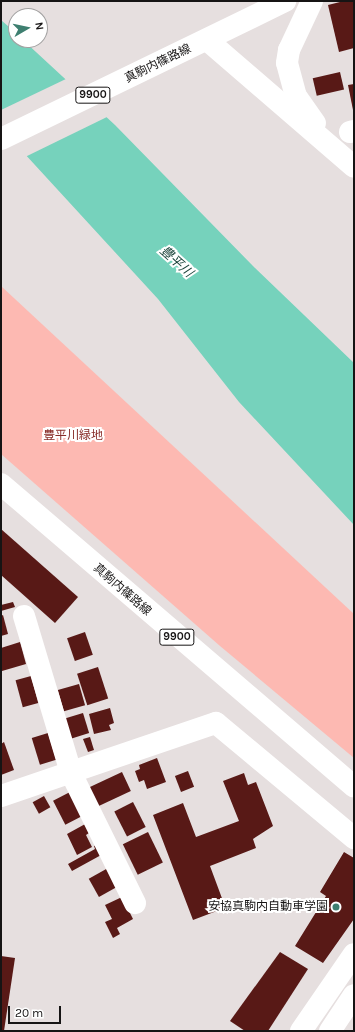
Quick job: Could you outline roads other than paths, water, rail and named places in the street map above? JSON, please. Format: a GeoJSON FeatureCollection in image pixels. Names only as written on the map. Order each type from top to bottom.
{"type":"FeatureCollection","features":[{"type":"Feature","properties":{"kind":"main road","name":"真駒内篠路線"},"geometry":{"type":"LineString","coordinates":[[1,139],[208,40],[285,1]]}},
{"type":"Feature","properties":{"kind":"main road"},"geometry":{"type":"LineString","coordinates":[[312,1],[288,50],[289,79],[296,96],[334,149]]}},
{"type":"Feature","properties":{"kind":"main road"},"geometry":{"type":"LineString","coordinates":[[208,40],[354,167]]}},
{"type":"Feature","properties":{"kind":"main road","name":"真駒内篠路線"},"geometry":{"type":"LineString","coordinates":[[1,484],[354,787]]}},
{"type":"Feature","properties":{"kind":"main road"},"geometry":{"type":"LineString","coordinates":[[24,616],[71,773],[135,903]]}},
{"type":"Feature","properties":{"kind":"main road"},"geometry":{"type":"LineString","coordinates":[[1,796],[216,723],[354,838]]}},
{"type":"Feature","properties":{"kind":"main road"},"geometry":{"type":"LineString","coordinates":[[301,1031],[354,954]]}},
{"type":"Feature","properties":{"kind":"main road"},"geometry":{"type":"LineString","coordinates":[[330,1031],[354,995]]}},
{"type":"Feature","properties":{"kind":"water","name":"豊平川"},"geometry":{"type":"Polygon","coordinates":[[[1,20],[8,26],[8,48],[32,48],[115,125],[253,266],[354,363],[354,525],[239,402],[158,299],[1,128],[1,20]]]}},
{"type":"Feature","properties":{"kind":"place","name":"安協真駒内自動車学園"},"geometry":{"type":"Point","coordinates":[336,907]}},
{"type":"Feature","properties":{"kind":"park label","name":"豊平川緑地"},"geometry":{"type":"Point","coordinates":[73,436]}}]}
